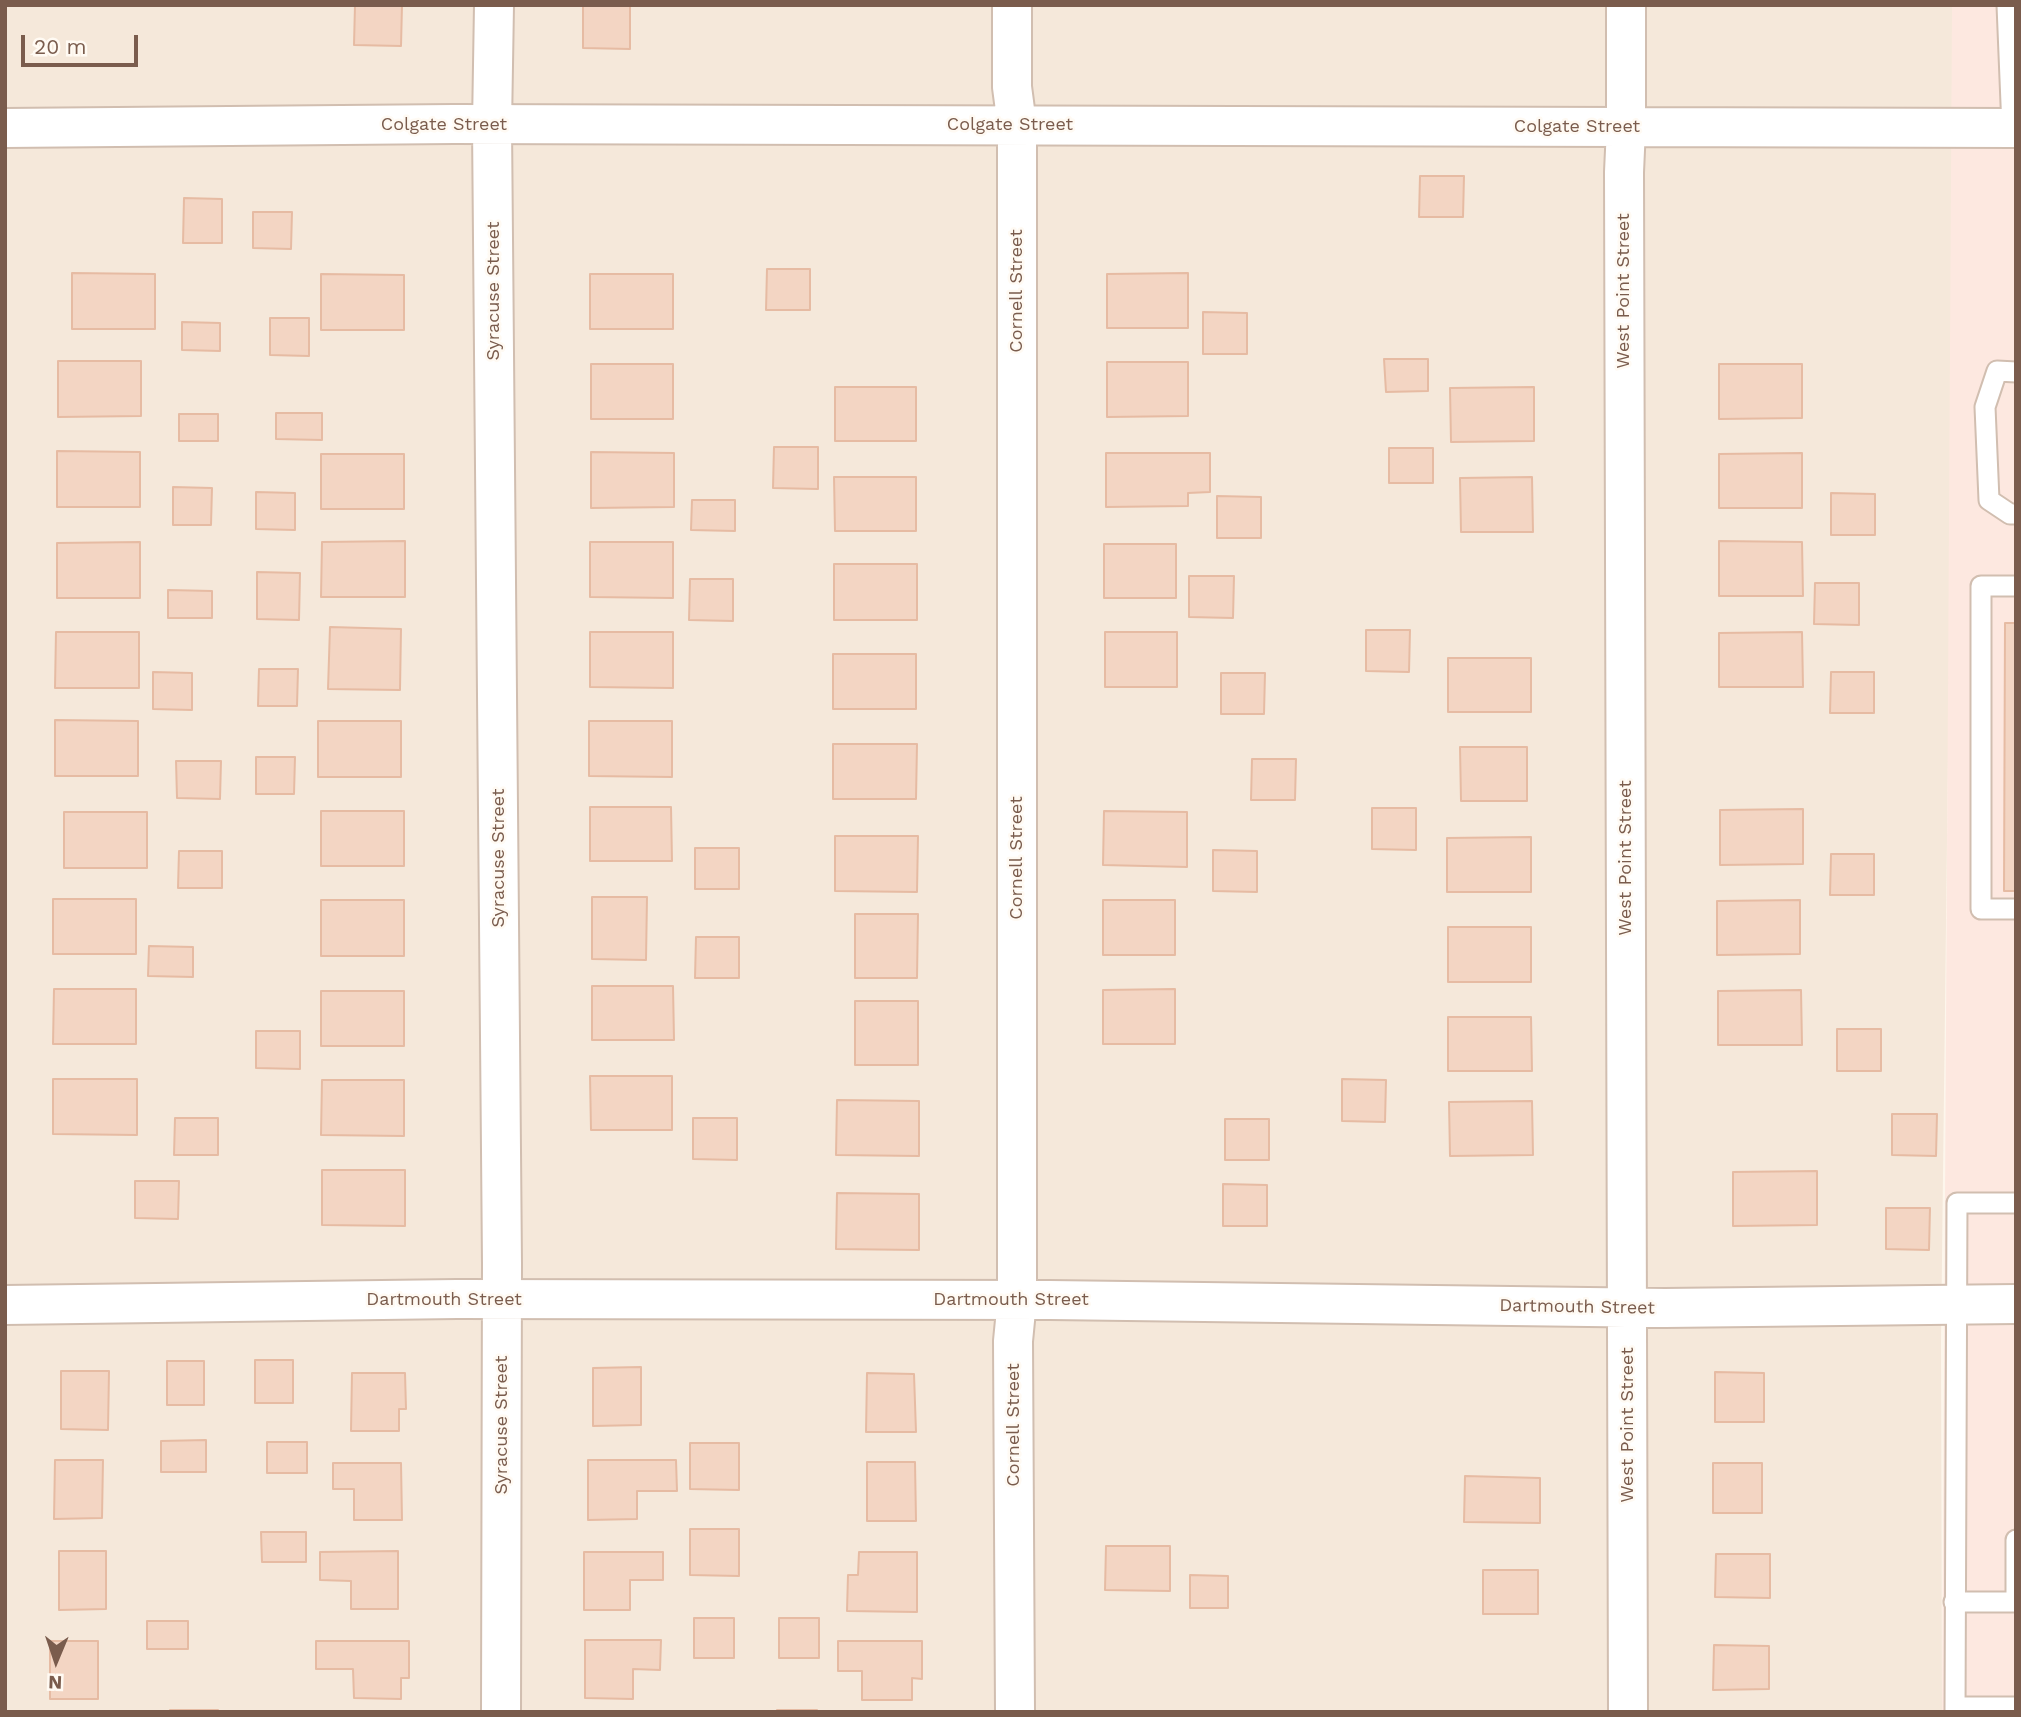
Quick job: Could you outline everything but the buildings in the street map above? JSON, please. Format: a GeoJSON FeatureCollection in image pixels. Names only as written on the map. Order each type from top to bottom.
{"type":"FeatureCollection","features":[{"type":"Feature","properties":{"kind":"street","name":"Syracuse Street"},"geometry":{"type":"LineString","coordinates":[[494,5],[492,125],[502,1300],[501,1712]]}},
{"type":"Feature","properties":{"kind":"street","name":"Cornell Street"},"geometry":{"type":"LineString","coordinates":[[1012,5],[1013,87],[1017,125],[1017,1300],[1013,1341],[1015,1712]]}},
{"type":"Feature","properties":{"kind":"street","name":"West Point Street"},"geometry":{"type":"LineString","coordinates":[[1626,5],[1624,214],[1628,1712]]}},
{"type":"Feature","properties":{"kind":"street","name":"Colgate Street"},"geometry":{"type":"LineString","coordinates":[[5,128],[492,125],[2014,128]]}},
{"type":"Feature","properties":{"kind":"street","name":"Dartmouth Street"},"geometry":{"type":"LineString","coordinates":[[5,1305],[502,1300],[1017,1300],[1628,1308],[2016,1304]]}},
{"type":"Feature","properties":{"kind":"lane"},"geometry":{"type":"LineString","coordinates":[[2007,5],[2014,128]]}},
{"type":"Feature","properties":{"kind":"lane"},"geometry":{"type":"LineString","coordinates":[[2007,372],[1985,407],[1989,500],[2010,514],[2016,514]]}},
{"type":"Feature","properties":{"kind":"lane"},"geometry":{"type":"LineString","coordinates":[[2016,586],[1981,586],[1981,909],[2016,909]]}},
{"type":"Feature","properties":{"kind":"lane"},"geometry":{"type":"LineString","coordinates":[[2016,1203],[1957,1203],[1954,1602],[1955,1709],[2016,1707]]}},
{"type":"Feature","properties":{"kind":"lane"},"geometry":{"type":"LineString","coordinates":[[1954,1602],[2015,1602],[2016,1540]]}},
{"type":"Feature","properties":{"kind":"shaded area"},"geometry":{"type":"Polygon","coordinates":[[[5,5],[1955,5],[1941,1341],[1942,1712],[5,1712],[5,5]]]}},
{"type":"Feature","properties":{"kind":"shaded area"},"geometry":{"type":"Polygon","coordinates":[[[1952,5],[2016,5],[2016,1712],[1942,1712],[1952,5]]]}}]}
